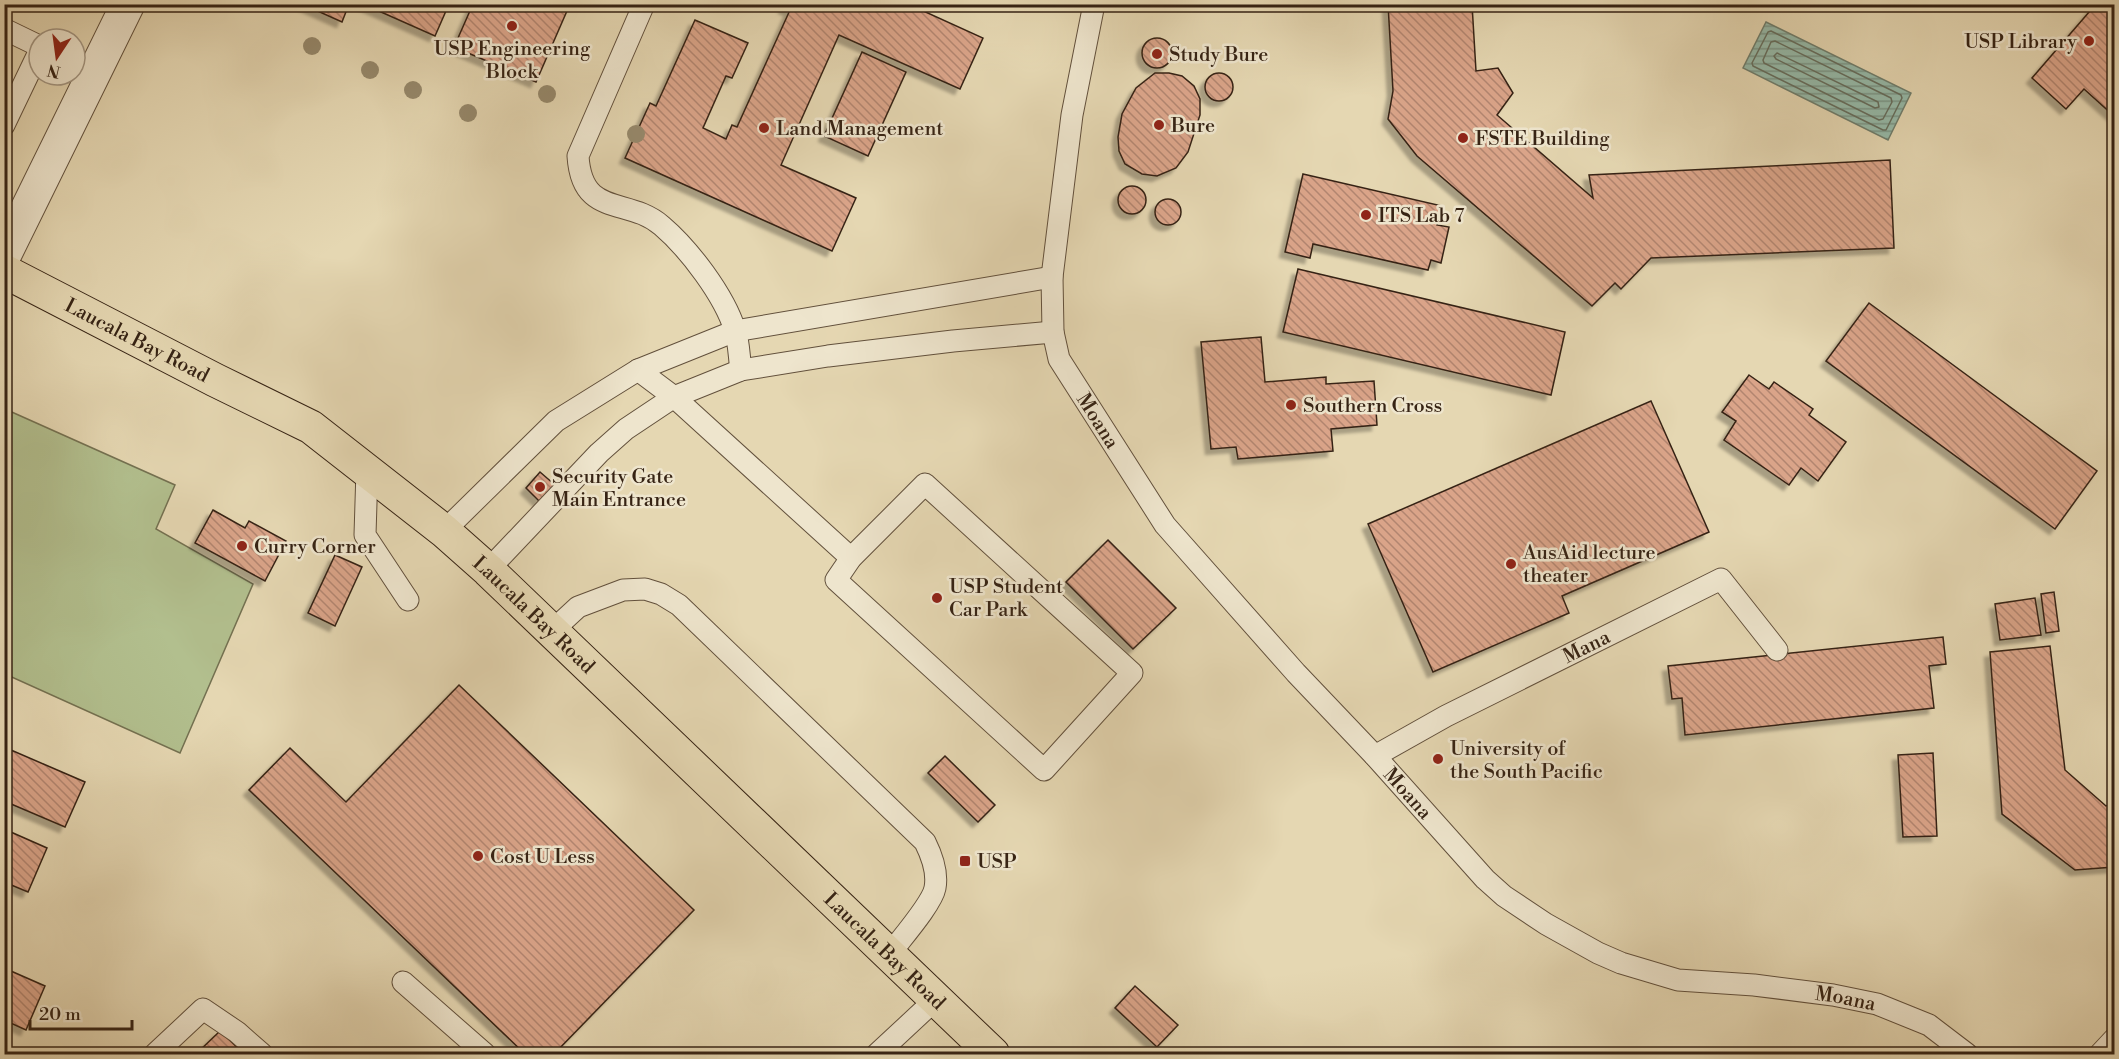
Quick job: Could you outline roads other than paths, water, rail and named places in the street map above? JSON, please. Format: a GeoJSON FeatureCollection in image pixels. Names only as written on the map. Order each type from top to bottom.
{"type":"FeatureCollection","features":[{"type":"Feature","properties":{"kind":"main road","name":"Laucala Bay Road"},"geometry":{"type":"LineString","coordinates":[[4,271],[311,427],[444,531],[488,570],[993,1054]]}},
{"type":"Feature","properties":{"kind":"street"},"geometry":{"type":"LineString","coordinates":[[4,256],[128,4]]}},
{"type":"Feature","properties":{"kind":"lane"},"geometry":{"type":"LineString","coordinates":[[644,4],[578,156],[579,173],[589,190],[602,202],[633,210],[659,224],[683,247],[704,273],[729,316],[735,331],[741,370]]}},
{"type":"Feature","properties":{"kind":"lane","name":"Moana"},"geometry":{"type":"LineString","coordinates":[[1094,4],[1072,115],[1052,277],[1053,332],[1059,359],[1165,525],[1296,673],[1375,756],[1485,879],[1504,896],[1546,924],[1621,963],[1678,980],[1754,985],[1833,995],[1877,1004],[1929,1025],[1967,1054]]}},
{"type":"Feature","properties":{"kind":"lane"},"geometry":{"type":"LineString","coordinates":[[4,29],[27,40]]}},
{"type":"Feature","properties":{"kind":"lane"},"geometry":{"type":"LineString","coordinates":[[4,124],[27,77]]}},
{"type":"Feature","properties":{"kind":"lane"},"geometry":{"type":"LineString","coordinates":[[444,531],[556,421],[638,370],[735,331],[1052,277]]}},
{"type":"Feature","properties":{"kind":"lane"},"geometry":{"type":"LineString","coordinates":[[488,570],[599,453],[626,429],[674,397],[741,370],[828,356],[1053,332]]}},
{"type":"Feature","properties":{"kind":"lane"},"geometry":{"type":"LineString","coordinates":[[638,370],[674,397],[851,558]]}},
{"type":"Feature","properties":{"kind":"lane"},"geometry":{"type":"LineString","coordinates":[[367,471],[365,535],[408,600]]}},
{"type":"Feature","properties":{"kind":"lane"},"geometry":{"type":"LineString","coordinates":[[925,484],[1132,674],[1044,770],[836,580],[851,558],[925,484]]}},
{"type":"Feature","properties":{"kind":"lane","name":"Mana"},"geometry":{"type":"LineString","coordinates":[[1375,756],[1446,716],[1721,579],[1777,650]]}},
{"type":"Feature","properties":{"kind":"lane"},"geometry":{"type":"LineString","coordinates":[[552,631],[578,607],[623,590],[645,589],[661,594],[679,605],[925,842],[934,860],[935,888],[928,903],[889,955]]}},
{"type":"Feature","properties":{"kind":"lane"},"geometry":{"type":"LineString","coordinates":[[403,982],[485,1054]]}},
{"type":"Feature","properties":{"kind":"lane"},"geometry":{"type":"LineString","coordinates":[[877,1054],[935,1000]]}},
{"type":"Feature","properties":{"kind":"lane"},"geometry":{"type":"LineString","coordinates":[[155,1054],[203,1009],[237,1032],[262,1054]]}},
{"type":"Feature","properties":{"kind":"lane"},"geometry":{"type":"LineString","coordinates":[[2100,1054],[2115,1039]]}},
{"type":"Feature","properties":{"kind":"water"},"geometry":{"type":"Polygon","coordinates":[[[1766,22],[1911,93],[1888,140],[1743,68],[1766,22]]]}},
{"type":"Feature","properties":{"kind":"place","name":"USP Engineering Block"},"geometry":{"type":"Point","coordinates":[512,26]}},
{"type":"Feature","properties":{"kind":"place","name":"USP Library"},"geometry":{"type":"Point","coordinates":[2089,41]}},
{"type":"Feature","properties":{"kind":"place","name":"Study Bure"},"geometry":{"type":"Point","coordinates":[1157,54]}},
{"type":"Feature","properties":{"kind":"place","name":"Bure"},"geometry":{"type":"Point","coordinates":[1159,125]}},
{"type":"Feature","properties":{"kind":"place","name":"Land Management"},"geometry":{"type":"Point","coordinates":[764,128]}},
{"type":"Feature","properties":{"kind":"place","name":"FSTE Building"},"geometry":{"type":"Point","coordinates":[1463,138]}},
{"type":"Feature","properties":{"kind":"place","name":"ITS Lab 7"},"geometry":{"type":"Point","coordinates":[1366,215]}},
{"type":"Feature","properties":{"kind":"place","name":"Southern Cross"},"geometry":{"type":"Point","coordinates":[1291,405]}},
{"type":"Feature","properties":{"kind":"place","name":"Security Gate Main Entrance"},"geometry":{"type":"Point","coordinates":[540,487]}},
{"type":"Feature","properties":{"kind":"place","name":"Curry Corner"},"geometry":{"type":"Point","coordinates":[242,546]}},
{"type":"Feature","properties":{"kind":"place","name":"AusAid lecture theater"},"geometry":{"type":"Point","coordinates":[1511,564]}},
{"type":"Feature","properties":{"kind":"place","name":"USP Student Car Park"},"geometry":{"type":"Point","coordinates":[937,598]}},
{"type":"Feature","properties":{"kind":"place","name":"University of the South Pacific"},"geometry":{"type":"Point","coordinates":[1438,759]}},
{"type":"Feature","properties":{"kind":"place","name":"Cost U Less"},"geometry":{"type":"Point","coordinates":[478,856]}},
{"type":"Feature","properties":{"kind":"place","name":"USP"},"geometry":{"type":"Point","coordinates":[965,861]}}]}
